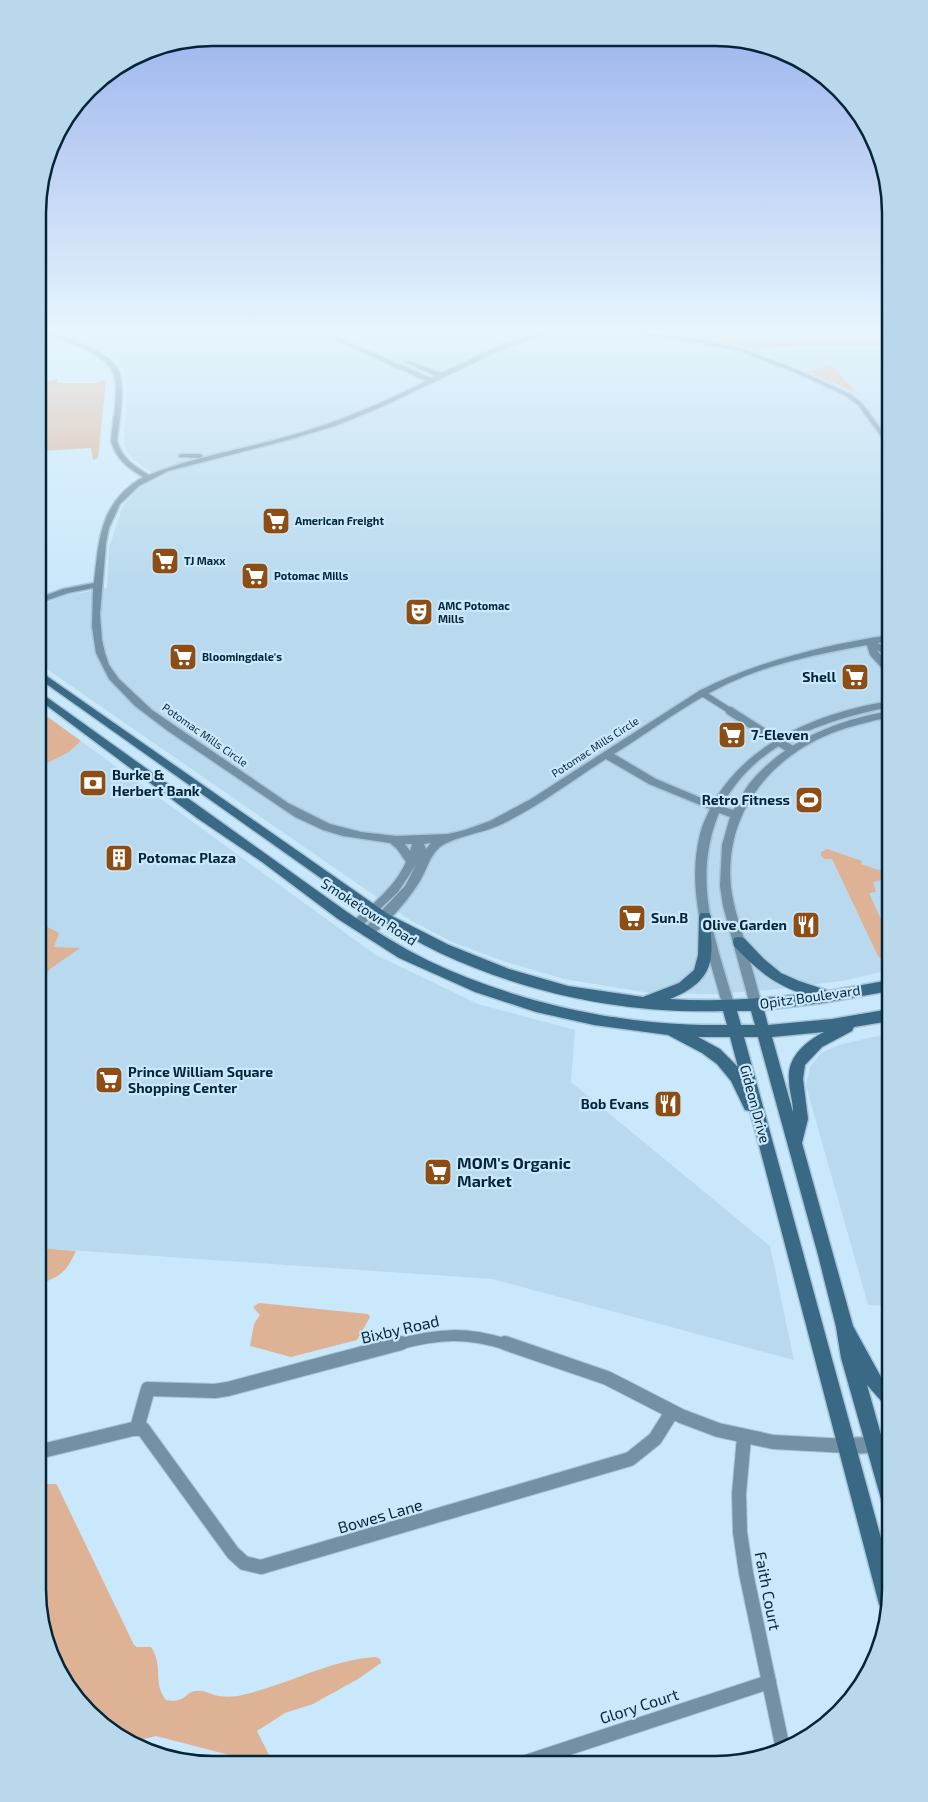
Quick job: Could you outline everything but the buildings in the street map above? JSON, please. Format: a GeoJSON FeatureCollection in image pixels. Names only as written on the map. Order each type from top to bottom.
{"type":"FeatureCollection","features":[{"type":"Feature","properties":{"kind":"main road","name":"Smoketown Road"},"geometry":{"type":"LineString","coordinates":[[46,679],[379,913],[432,943],[491,968],[562,990],[642,1004],[684,1007],[729,1006]]}},
{"type":"Feature","properties":{"kind":"main road","name":"Smoketown Road"},"geometry":{"type":"LineString","coordinates":[[46,700],[193,809],[362,929],[424,964],[497,994],[572,1015],[665,1028],[736,1032]]}},
{"type":"Feature","properties":{"kind":"main road"},"geometry":{"type":"LineString","coordinates":[[114,749],[132,738]]}},
{"type":"Feature","properties":{"kind":"main road"},"geometry":{"type":"LineString","coordinates":[[642,1004],[674,992],[697,976],[705,958],[703,935],[705,916]]}},
{"type":"Feature","properties":{"kind":"main road"},"geometry":{"type":"LineString","coordinates":[[739,942],[772,975],[804,990],[832,996]]}},
{"type":"Feature","properties":{"kind":"main road","name":"Opitz Boulevard"},"geometry":{"type":"LineString","coordinates":[[729,1006],[756,1005],[832,996],[881,987]]}},
{"type":"Feature","properties":{"kind":"main road","name":"Gideon Drive"},"geometry":{"type":"LineString","coordinates":[[756,1005],[845,1327],[850,1358],[881,1437]]}},
{"type":"Feature","properties":{"kind":"main road","name":"Gideon Drive"},"geometry":{"type":"LineString","coordinates":[[729,1006],[881,1574]]}},
{"type":"Feature","properties":{"kind":"main road","name":"Opitz Boulevard"},"geometry":{"type":"LineString","coordinates":[[736,1032],[804,1029],[881,1017]]}},
{"type":"Feature","properties":{"kind":"main road"},"geometry":{"type":"LineString","coordinates":[[795,1142],[800,1129],[801,1116],[795,1075],[801,1060],[813,1046],[855,1022]]}},
{"type":"Feature","properties":{"kind":"main road"},"geometry":{"type":"LineString","coordinates":[[665,1028],[702,1045],[726,1062],[759,1118]]}},
{"type":"Feature","properties":{"kind":"main road"},"geometry":{"type":"LineString","coordinates":[[845,1327],[875,1383],[881,1389]]}},
{"type":"Feature","properties":{"kind":"street"},"geometry":{"type":"LineString","coordinates":[[116,414],[115,448],[124,462],[148,478]]}},
{"type":"Feature","properties":{"kind":"street","name":"Potomac Mills Circle"},"geometry":{"type":"LineString","coordinates":[[360,414],[331,425],[181,466],[148,478],[124,495],[110,512],[100,554],[96,633],[102,657],[116,682],[137,703],[302,816],[317,823],[346,832],[392,839],[418,840],[454,836],[492,825],[511,816],[702,693],[734,677],[777,662],[882,640]]}},
{"type":"Feature","properties":{"kind":"street"},"geometry":{"type":"LineString","coordinates":[[868,414],[882,432]]}},
{"type":"Feature","properties":{"kind":"street"},"geometry":{"type":"LineString","coordinates":[[181,456],[224,454]]}},
{"type":"Feature","properties":{"kind":"street"},"geometry":{"type":"LineString","coordinates":[[46,598],[66,591],[99,586]]}},
{"type":"Feature","properties":{"kind":"street"},"geometry":{"type":"LineString","coordinates":[[870,642],[875,654],[882,662]]}},
{"type":"Feature","properties":{"kind":"street"},"geometry":{"type":"LineString","coordinates":[[870,642],[882,650]]}},
{"type":"Feature","properties":{"kind":"street"},"geometry":{"type":"LineString","coordinates":[[702,693],[792,750]]}},
{"type":"Feature","properties":{"kind":"street","name":"Gideon Drive"},"geometry":{"type":"LineString","coordinates":[[729,1006],[705,916],[701,892],[701,852],[704,831],[714,807],[737,776],[751,762],[778,741],[826,719],[882,706]]}},
{"type":"Feature","properties":{"kind":"street","name":"Gideon Drive"},"geometry":{"type":"LineString","coordinates":[[756,1005],[726,896],[727,846],[735,815],[750,789],[770,767],[792,750],[814,737],[843,725],[882,716]]}},
{"type":"Feature","properties":{"kind":"street"},"geometry":{"type":"LineString","coordinates":[[606,754],[647,780],[735,815]]}},
{"type":"Feature","properties":{"kind":"street"},"geometry":{"type":"LineString","coordinates":[[417,861],[437,844],[454,836]]}},
{"type":"Feature","properties":{"kind":"street"},"geometry":{"type":"LineString","coordinates":[[392,839],[417,861]]}},
{"type":"Feature","properties":{"kind":"street"},"geometry":{"type":"LineString","coordinates":[[362,929],[409,888],[417,861],[418,840]]}},
{"type":"Feature","properties":{"kind":"street","name":"Bixby Road"},"geometry":{"type":"LineString","coordinates":[[138,1428],[148,1389],[204,1391],[228,1389],[442,1334],[479,1336],[587,1370],[625,1387],[672,1412],[744,1437],[767,1442],[847,1446]]}},
{"type":"Feature","properties":{"kind":"street","name":"Bowes Lane"},"geometry":{"type":"LineString","coordinates":[[138,1428],[146,1431],[233,1553],[244,1563],[261,1567],[630,1460],[645,1450],[657,1438],[672,1412]]}},
{"type":"Feature","properties":{"kind":"street"},"geometry":{"type":"LineString","coordinates":[[46,1450],[138,1428]]}},
{"type":"Feature","properties":{"kind":"street","name":"Faith Court"},"geometry":{"type":"LineString","coordinates":[[744,1437],[739,1494],[740,1532],[746,1573],[781,1742]]}},
{"type":"Feature","properties":{"kind":"street"},"geometry":{"type":"LineString","coordinates":[[847,1446],[881,1447]]}},
{"type":"Feature","properties":{"kind":"street","name":"Glory Court"},"geometry":{"type":"LineString","coordinates":[[545,1756],[769,1682]]}},
{"type":"Feature","properties":{"kind":"shaded area"},"geometry":{"type":"Polygon","coordinates":[[[46,414],[103,414],[98,458],[93,460],[91,448],[46,451],[46,414]]]}},
{"type":"Feature","properties":{"kind":"shaded area","name":"Potomac Mills"},"geometry":{"type":"Polygon","coordinates":[[[125,414],[882,414],[881,972],[842,981],[768,990],[714,994],[650,993],[564,979],[506,962],[452,942],[410,920],[46,669],[46,604],[63,596],[107,588],[109,548],[122,508],[136,490],[159,477],[133,460],[126,451],[124,444],[125,414]]]}},
{"type":"Feature","properties":{"kind":"shaded area"},"geometry":{"type":"Polygon","coordinates":[[[46,716],[81,741],[69,752],[46,764],[46,716]]]}},
{"type":"Feature","properties":{"kind":"shaded area"},"geometry":{"type":"Polygon","coordinates":[[[81,741],[376,955],[478,1004],[575,1030],[571,1082],[770,1246],[794,1360],[492,1279],[46,1249],[46,764],[69,752],[81,741]]]}},
{"type":"Feature","properties":{"kind":"shaded area"},"geometry":{"type":"Polygon","coordinates":[[[827,849],[862,861],[861,864],[882,871],[882,880],[873,882],[876,892],[869,893],[881,920],[881,959],[878,956],[832,859],[825,859],[821,856],[821,852],[827,849]]]}},
{"type":"Feature","properties":{"kind":"shaded area"},"geometry":{"type":"Polygon","coordinates":[[[46,926],[59,933],[54,947],[80,948],[50,969],[46,975],[46,926]]]}},
{"type":"Feature","properties":{"kind":"shaded area"},"geometry":{"type":"Polygon","coordinates":[[[881,1035],[881,1306],[868,1305],[806,1086],[810,1067],[821,1053],[839,1045],[881,1035]]]}},
{"type":"Feature","properties":{"kind":"shaded area"},"geometry":{"type":"Polygon","coordinates":[[[46,1249],[76,1251],[66,1269],[46,1281],[46,1249]]]}},
{"type":"Feature","properties":{"kind":"shaded area"},"geometry":{"type":"Polygon","coordinates":[[[259,1303],[368,1314],[370,1317],[357,1340],[291,1357],[250,1346],[254,1324],[260,1315],[253,1307],[259,1303]]]}},
{"type":"Feature","properties":{"kind":"shaded area"},"geometry":{"type":"Polygon","coordinates":[[[46,1484],[56,1484],[58,1487],[134,1645],[137,1647],[151,1647],[155,1654],[160,1687],[166,1700],[182,1699],[190,1693],[197,1691],[219,1696],[237,1696],[259,1691],[342,1663],[376,1657],[380,1659],[381,1663],[358,1679],[313,1704],[285,1713],[257,1731],[270,1756],[233,1756],[156,1736],[142,1739],[112,1721],[95,1707],[63,1663],[49,1621],[47,1600],[46,1484]]]}},
{"type":"Feature","properties":{"kind":"place","name":"American Freight"},"geometry":{"type":"Point","coordinates":[276,521]}},
{"type":"Feature","properties":{"kind":"place","name":"TJ Maxx"},"geometry":{"type":"Point","coordinates":[165,561]}},
{"type":"Feature","properties":{"kind":"place","name":"Potomac Mills"},"geometry":{"type":"Point","coordinates":[255,576]}},
{"type":"Feature","properties":{"kind":"place","name":"AMC Potomac Mills"},"geometry":{"type":"Point","coordinates":[419,612]}},
{"type":"Feature","properties":{"kind":"place","name":"Bloomingdale's"},"geometry":{"type":"Point","coordinates":[183,657]}},
{"type":"Feature","properties":{"kind":"place","name":"Shell"},"geometry":{"type":"Point","coordinates":[855,677]}},
{"type":"Feature","properties":{"kind":"place","name":"7-Eleven"},"geometry":{"type":"Point","coordinates":[732,735]}},
{"type":"Feature","properties":{"kind":"place","name":"Burke & Herbert Bank"},"geometry":{"type":"Point","coordinates":[93,783]}},
{"type":"Feature","properties":{"kind":"place","name":"Retro Fitness"},"geometry":{"type":"Point","coordinates":[809,800]}},
{"type":"Feature","properties":{"kind":"place","name":"Potomac Plaza"},"geometry":{"type":"Point","coordinates":[119,858]}},
{"type":"Feature","properties":{"kind":"place","name":"Sun.B"},"geometry":{"type":"Point","coordinates":[632,918]}},
{"type":"Feature","properties":{"kind":"place","name":"Olive Garden"},"geometry":{"type":"Point","coordinates":[806,925]}},
{"type":"Feature","properties":{"kind":"place","name":"Prince William Square Shopping Center"},"geometry":{"type":"Point","coordinates":[109,1080]}},
{"type":"Feature","properties":{"kind":"place","name":"Bob Evans"},"geometry":{"type":"Point","coordinates":[668,1104]}},
{"type":"Feature","properties":{"kind":"place","name":"MOM's Organic Market"},"geometry":{"type":"Point","coordinates":[438,1172]}}]}
